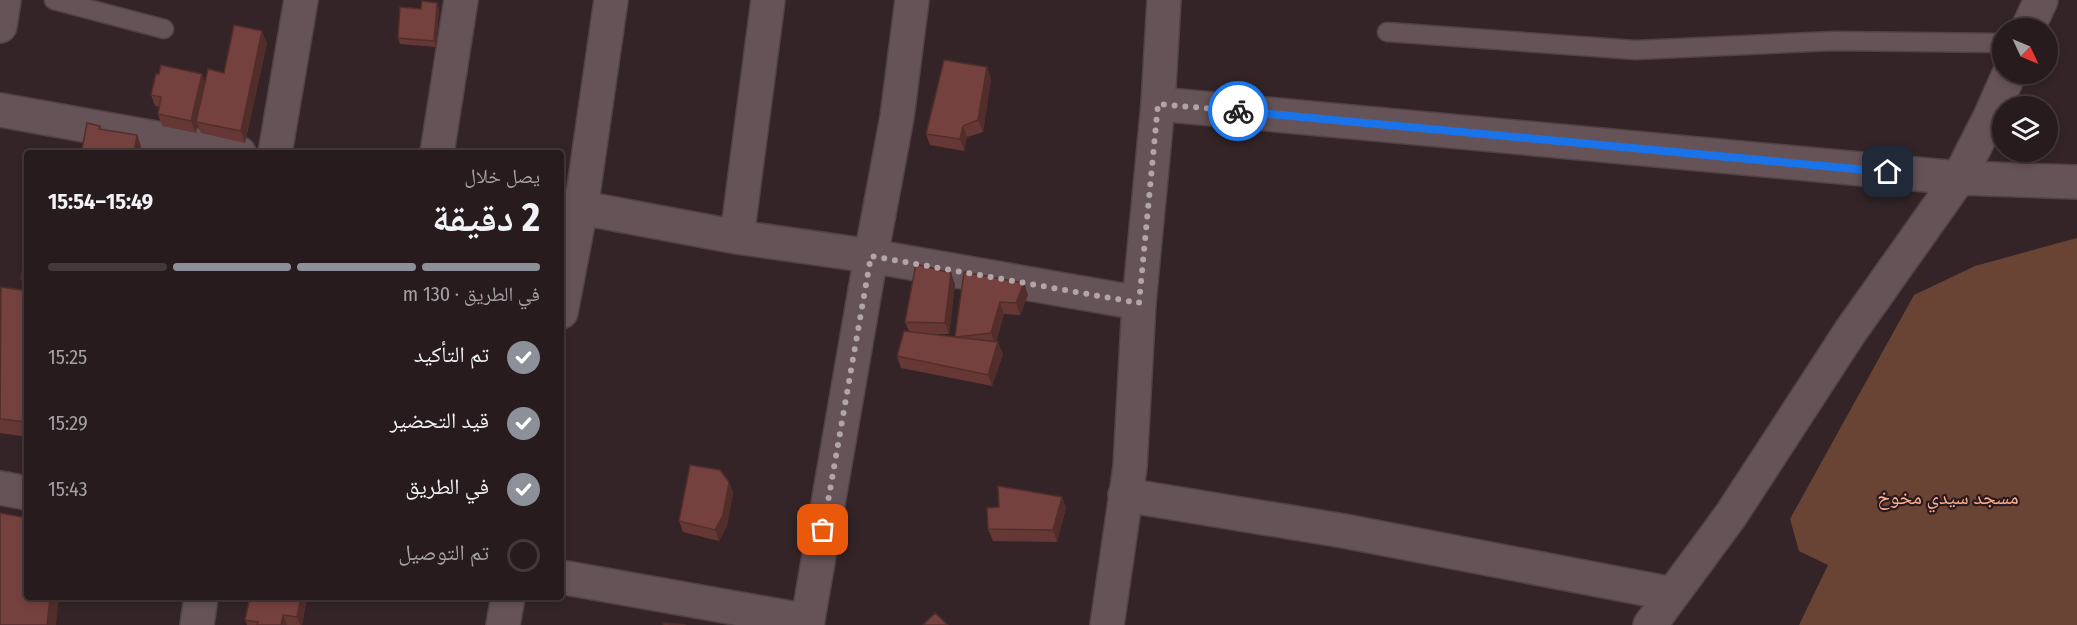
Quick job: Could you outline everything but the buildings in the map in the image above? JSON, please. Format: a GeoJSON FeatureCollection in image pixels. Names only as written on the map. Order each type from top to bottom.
{"type":"FeatureCollection","features":[{"type":"Feature","properties":{"kind":"street"},"geometry":{"type":"LineString","coordinates":[[0,26],[4,0]]}},
{"type":"Feature","properties":{"kind":"street"},"geometry":{"type":"LineString","coordinates":[[276,150],[301,0]]}},
{"type":"Feature","properties":{"kind":"street"},"geometry":{"type":"LineString","coordinates":[[437,150],[461,0]]}},
{"type":"Feature","properties":{"kind":"street"},"geometry":{"type":"LineString","coordinates":[[564,280],[571,206],[611,0]]}},
{"type":"Feature","properties":{"kind":"street"},"geometry":{"type":"LineString","coordinates":[[737,237],[768,0]]}},
{"type":"Feature","properties":{"kind":"street"},"geometry":{"type":"LineString","coordinates":[[564,578],[807,623],[897,117],[912,0]]}},
{"type":"Feature","properties":{"kind":"street"},"geometry":{"type":"LineString","coordinates":[[1107,625],[1130,467],[1139,303],[1158,104],[1164,0]]}},
{"type":"Feature","properties":{"kind":"street"},"geometry":{"type":"LineString","coordinates":[[2033,18],[2041,0]]}},
{"type":"Feature","properties":{"kind":"street"},"geometry":{"type":"LineString","coordinates":[[1650,625],[1731,515],[1850,332],[1959,178],[2004,84]]}},
{"type":"Feature","properties":{"kind":"street"},"geometry":{"type":"LineString","coordinates":[[1158,104],[1959,178],[2077,182]]}},
{"type":"Feature","properties":{"kind":"street"},"geometry":{"type":"LineString","coordinates":[[0,110],[222,150]]}},
{"type":"Feature","properties":{"kind":"street"},"geometry":{"type":"LineString","coordinates":[[571,206],[737,237],[871,256],[1139,303]]}},
{"type":"Feature","properties":{"kind":"street"},"geometry":{"type":"LineString","coordinates":[[0,488],[24,492]]}},
{"type":"Feature","properties":{"kind":"street"},"geometry":{"type":"LineString","coordinates":[[1125,495],[1344,531],[1672,594]]}},
{"type":"Feature","properties":{"kind":"street"},"geometry":{"type":"LineString","coordinates":[[197,625],[201,600]]}},
{"type":"Feature","properties":{"kind":"street"},"geometry":{"type":"LineString","coordinates":[[503,625],[507,600]]}},
{"type":"Feature","properties":{"kind":"lane"},"geometry":{"type":"LineString","coordinates":[[54,0],[164,29]]}},
{"type":"Feature","properties":{"kind":"lane"},"geometry":{"type":"LineString","coordinates":[[1387,32],[1636,50],[1834,41],[1992,43]]}},
{"type":"Feature","properties":{"kind":"green space","name":"مسجد سيدي مخوخ"},"geometry":{"type":"Polygon","coordinates":[[[2077,238],[2077,625],[1799,625],[1828,565],[1799,551],[1790,519],[1914,295],[1975,266],[2077,238]]]}},
{"type":"Feature","properties":{"kind":"way so far"},"geometry":{"type":"LineString","coordinates":[[823,530],[871,256],[1139,303],[1158,104],[1238,111]]}},
{"type":"Feature","properties":{"kind":"route"},"geometry":{"type":"LineString","coordinates":[[1238,111],[1888,172]]}}]}
